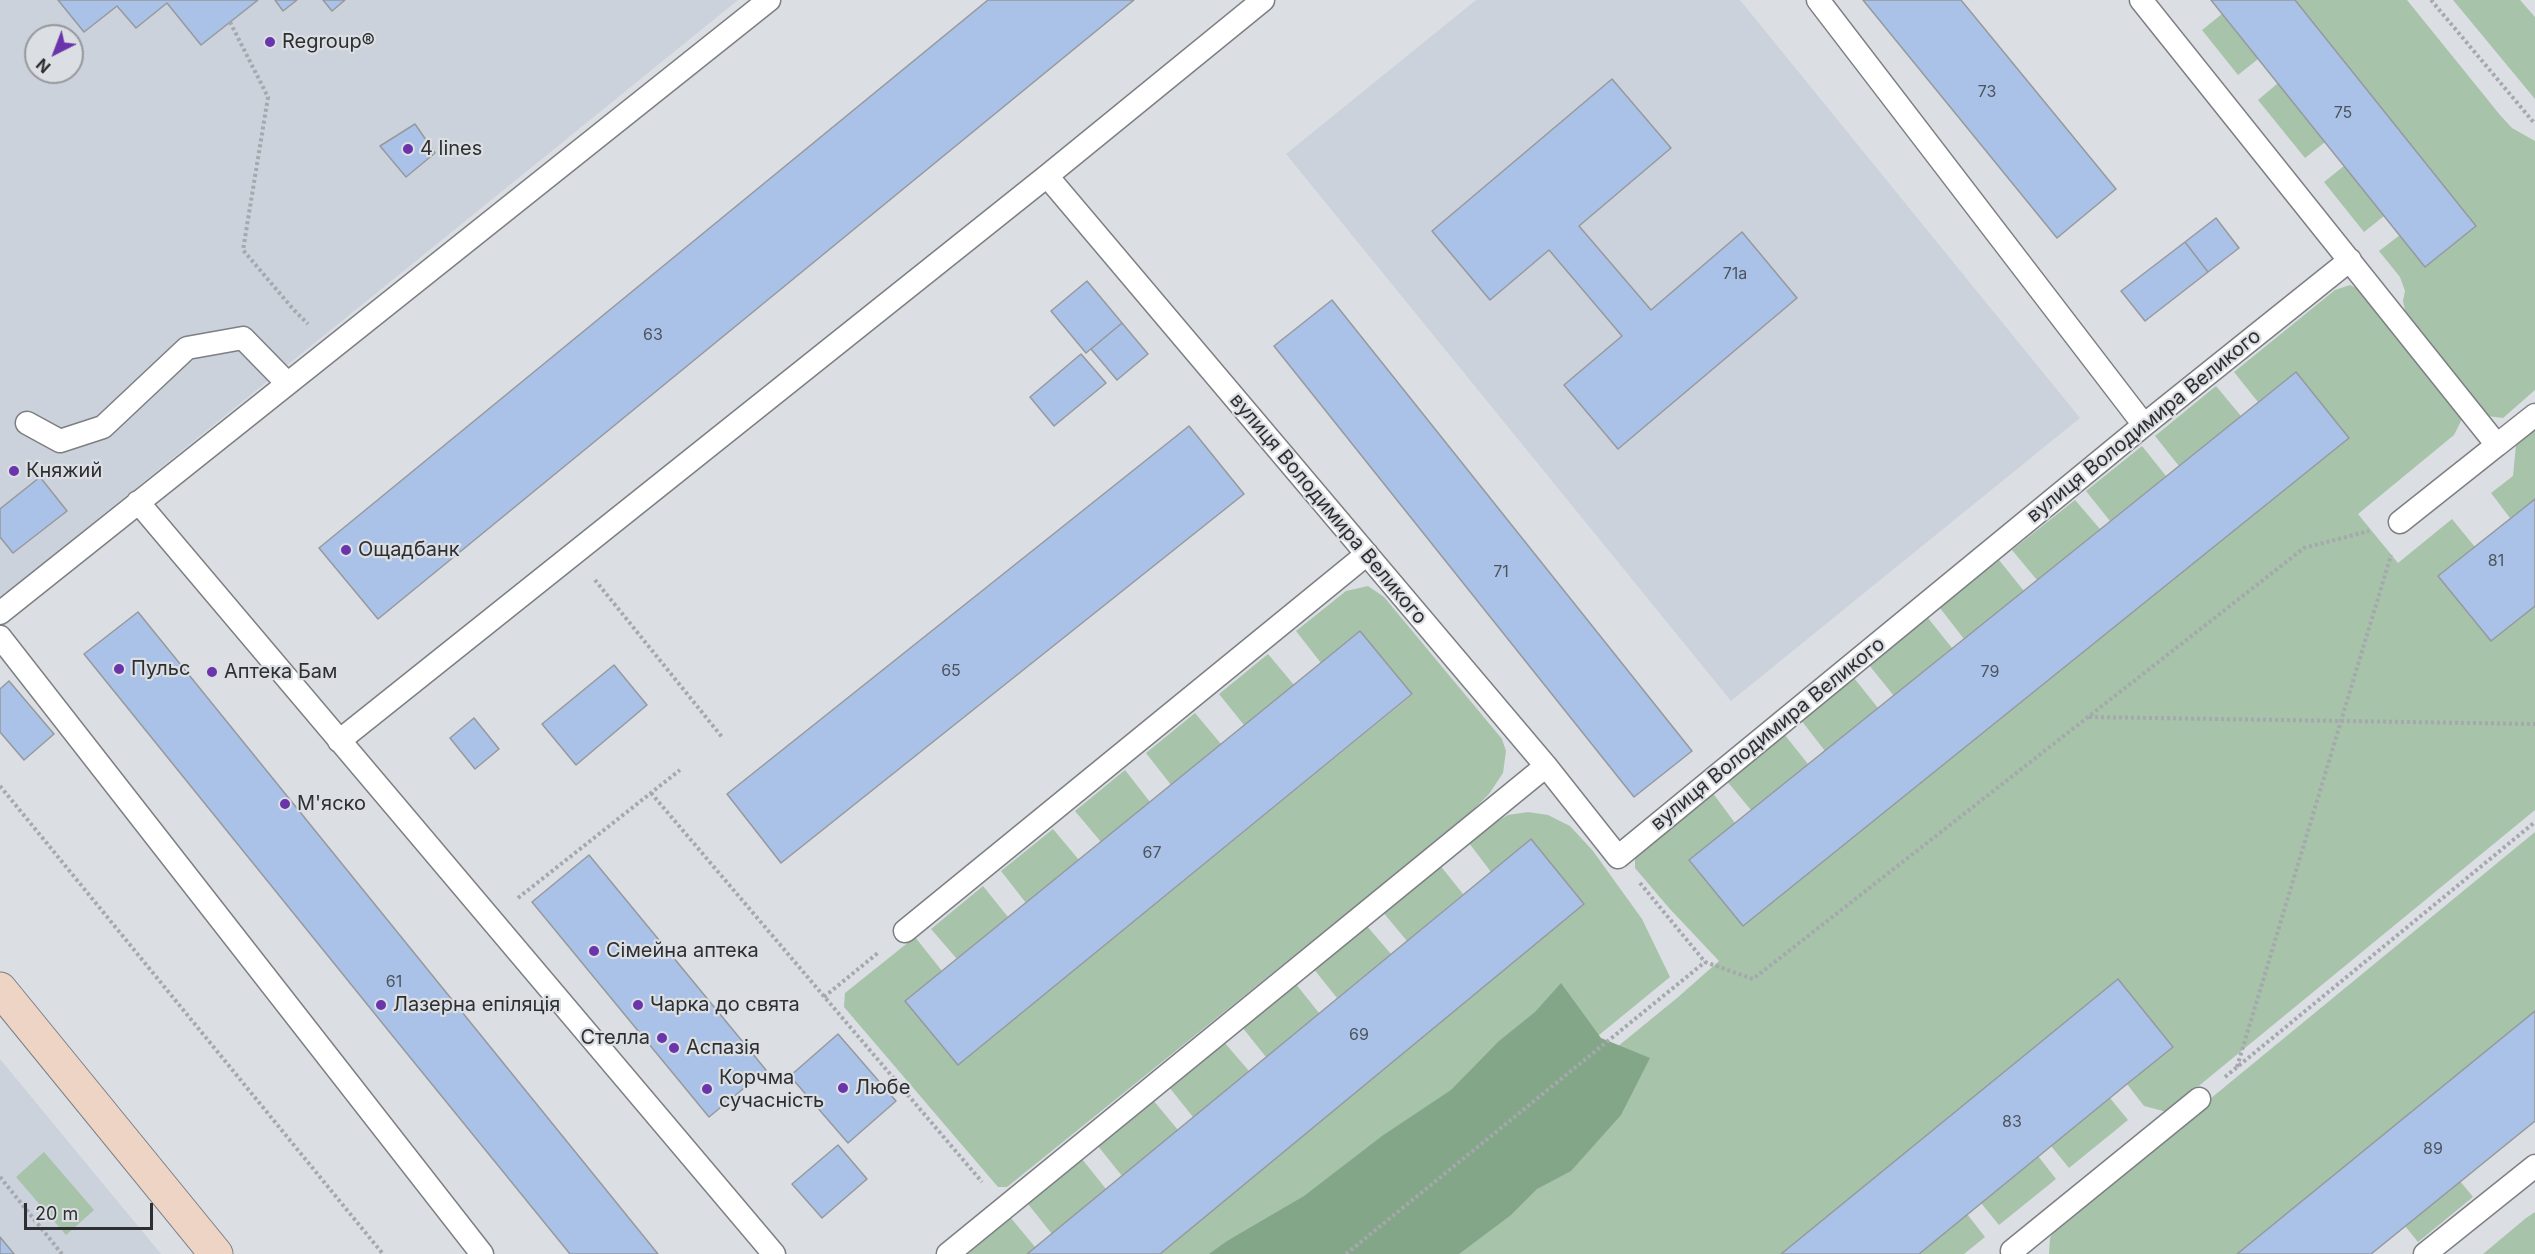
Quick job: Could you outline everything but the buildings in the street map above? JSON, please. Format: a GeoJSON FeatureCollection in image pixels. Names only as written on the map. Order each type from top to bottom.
{"type":"FeatureCollection","features":[{"type":"Feature","properties":{"kind":"main road"},"geometry":{"type":"LineString","coordinates":[[0,988],[216,1254]]}},
{"type":"Feature","properties":{"kind":"lane"},"geometry":{"type":"LineString","coordinates":[[0,613],[769,0]]}},
{"type":"Feature","properties":{"kind":"lane"},"geometry":{"type":"LineString","coordinates":[[339,741],[1047,176],[1263,0]]}},
{"type":"Feature","properties":{"kind":"lane"},"geometry":{"type":"LineString","coordinates":[[1818,0],[2144,425]]}},
{"type":"Feature","properties":{"kind":"lane"},"geometry":{"type":"LineString","coordinates":[[2141,0],[2497,445]]}},
{"type":"Feature","properties":{"kind":"lane","name":"вулиця Володимира Великого"},"geometry":{"type":"LineString","coordinates":[[1047,176],[1546,766],[1618,857],[2144,425],[2350,260]]}},
{"type":"Feature","properties":{"kind":"lane"},"geometry":{"type":"LineString","coordinates":[[27,423],[60,441],[103,427],[187,348],[243,338],[287,383]]}},
{"type":"Feature","properties":{"kind":"lane"},"geometry":{"type":"LineString","coordinates":[[2400,522],[2535,415]]}},
{"type":"Feature","properties":{"kind":"lane"},"geometry":{"type":"LineString","coordinates":[[138,501],[774,1254]]}},
{"type":"Feature","properties":{"kind":"lane"},"geometry":{"type":"LineString","coordinates":[[905,931],[1367,554]]}},
{"type":"Feature","properties":{"kind":"lane"},"geometry":{"type":"LineString","coordinates":[[0,637],[482,1254]]}},
{"type":"Feature","properties":{"kind":"lane"},"geometry":{"type":"LineString","coordinates":[[948,1254],[1546,766]]}},
{"type":"Feature","properties":{"kind":"lane"},"geometry":{"type":"LineString","coordinates":[[2011,1253],[2199,1099]]}},
{"type":"Feature","properties":{"kind":"lane"},"geometry":{"type":"LineString","coordinates":[[2425,1254],[2535,1166]]}},
{"type":"Feature","properties":{"kind":"path"},"geometry":{"type":"LineString","coordinates":[[2431,0],[2535,124]]}},
{"type":"Feature","properties":{"kind":"path"},"geometry":{"type":"LineString","coordinates":[[230,22],[268,97],[243,250],[293,309]]}},
{"type":"Feature","properties":{"kind":"path"},"geometry":{"type":"LineString","coordinates":[[1618,857],[1705,962],[1753,979],[2304,548],[2400,522]]}},
{"type":"Feature","properties":{"kind":"path"},"geometry":{"type":"LineString","coordinates":[[2237,1067],[2400,522]]}},
{"type":"Feature","properties":{"kind":"path"},"geometry":{"type":"LineString","coordinates":[[574,554],[722,736]]}},
{"type":"Feature","properties":{"kind":"path"},"geometry":{"type":"LineString","coordinates":[[2088,717],[2535,724]]}},
{"type":"Feature","properties":{"kind":"path"},"geometry":{"type":"LineString","coordinates":[[491,920],[680,770]]}},
{"type":"Feature","properties":{"kind":"path"},"geometry":{"type":"LineString","coordinates":[[0,786],[383,1254]]}},
{"type":"Feature","properties":{"kind":"path"},"geometry":{"type":"LineString","coordinates":[[651,792],[1004,1208]]}},
{"type":"Feature","properties":{"kind":"path"},"geometry":{"type":"LineString","coordinates":[[2199,1099],[2535,822]]}},
{"type":"Feature","properties":{"kind":"path"},"geometry":{"type":"LineString","coordinates":[[824,997],[905,931]]}},
{"type":"Feature","properties":{"kind":"path"},"geometry":{"type":"LineString","coordinates":[[1346,1254],[1705,962]]}},
{"type":"Feature","properties":{"kind":"path"},"geometry":{"type":"LineString","coordinates":[[0,1177],[62,1254]]}},
{"type":"Feature","properties":{"kind":"shaded area"},"geometry":{"type":"Polygon","coordinates":[[[0,0],[738,0],[0,598],[0,0]]]}},
{"type":"Feature","properties":{"kind":"shaded area"},"geometry":{"type":"Polygon","coordinates":[[[1476,0],[1740,0],[2080,418],[1731,701],[1286,154],[1476,0]]]}},
{"type":"Feature","properties":{"kind":"shaded area"},"geometry":{"type":"Polygon","coordinates":[[[0,1059],[161,1254],[0,1254],[0,1059]]]}},
{"type":"Feature","properties":{"kind":"green space"},"geometry":{"type":"Polygon","coordinates":[[[2295,0],[2407,0],[2500,115],[2512,128],[2535,141],[2535,390],[2503,418],[2487,416],[2407,319],[2403,301],[2405,291],[2400,277],[2379,251],[2400,235],[2425,267],[2476,226],[2295,0]]]}},
{"type":"Feature","properties":{"kind":"green space"},"geometry":{"type":"Polygon","coordinates":[[[2453,0],[2520,0],[2535,17],[2535,99],[2453,0]]]}},
{"type":"Feature","properties":{"kind":"green space"},"geometry":{"type":"Polygon","coordinates":[[[2222,14],[2258,59],[2238,75],[2202,30],[2222,14]]]}},
{"type":"Feature","properties":{"kind":"green space"},"geometry":{"type":"Polygon","coordinates":[[[2278,83],[2325,142],[2305,158],[2258,100],[2278,83]]]}},
{"type":"Feature","properties":{"kind":"green space"},"geometry":{"type":"Polygon","coordinates":[[[2344,166],[2384,216],[2364,232],[2324,182],[2344,166]]]}},
{"type":"Feature","properties":{"kind":"green space"},"geometry":{"type":"Polygon","coordinates":[[[2350,285],[2364,292],[2463,417],[2454,435],[2358,514],[2398,563],[2452,519],[2475,547],[2438,576],[2491,641],[2535,606],[2535,810],[2167,1112],[2144,1106],[2127,1084],[2173,1046],[2117,980],[1781,1254],[1364,1254],[1677,998],[1719,961],[1635,868],[1635,856],[1712,792],[1735,823],[1689,861],[1743,926],[2349,438],[2296,372],[2258,402],[2234,372],[2335,290],[2350,285]]]}},
{"type":"Feature","properties":{"kind":"green space"},"geometry":{"type":"Polygon","coordinates":[[[2216,386],[2241,416],[2179,466],[2155,436],[2216,386]]]}},
{"type":"Feature","properties":{"kind":"green space"},"geometry":{"type":"Polygon","coordinates":[[[2535,421],[2535,499],[2510,518],[2491,493],[2513,476],[2517,435],[2535,421]]]}},
{"type":"Feature","properties":{"kind":"green space"},"geometry":{"type":"Polygon","coordinates":[[[2142,446],[2166,476],[2110,521],[2086,491],[2142,446]]]}},
{"type":"Feature","properties":{"kind":"green space"},"geometry":{"type":"Polygon","coordinates":[[[2075,500],[2100,529],[2037,580],[2012,550],[2075,500]]]}},
{"type":"Feature","properties":{"kind":"green space"},"geometry":{"type":"Polygon","coordinates":[[[1999,560],[2024,591],[1964,639],[1940,608],[1999,560]]]}},
{"type":"Feature","properties":{"kind":"green space"},"geometry":{"type":"Polygon","coordinates":[[[1368,586],[1384,597],[1502,739],[1506,751],[1503,773],[1489,794],[1467,816],[1007,1187],[998,1187],[844,1007],[845,993],[915,937],[942,971],[906,1001],[958,1065],[1412,695],[1360,631],[1321,663],[1296,631],[1346,591],[1368,586]]]}},
{"type":"Feature","properties":{"kind":"green space"},"geometry":{"type":"Polygon","coordinates":[[[1928,618],[1952,648],[1894,696],[1869,665],[1928,618]]]}},
{"type":"Feature","properties":{"kind":"green space"},"geometry":{"type":"Polygon","coordinates":[[[1268,654],[1294,685],[1244,725],[1219,694],[1268,654]]]}},
{"type":"Feature","properties":{"kind":"green space"},"geometry":{"type":"Polygon","coordinates":[[[1854,678],[1878,708],[1825,751],[1801,720],[1854,678]]]}},
{"type":"Feature","properties":{"kind":"green space"},"geometry":{"type":"Polygon","coordinates":[[[1195,713],[1221,744],[1171,785],[1146,753],[1195,713]]]}},
{"type":"Feature","properties":{"kind":"green space"},"geometry":{"type":"Polygon","coordinates":[[[1784,734],[1808,764],[1751,810],[1726,780],[1784,734]]]}},
{"type":"Feature","properties":{"kind":"green space"},"geometry":{"type":"Polygon","coordinates":[[[1125,770],[1150,802],[1101,842],[1075,811],[1125,770]]]}},
{"type":"Feature","properties":{"kind":"green space"},"geometry":{"type":"Polygon","coordinates":[[[1528,812],[1548,815],[1570,826],[1593,851],[1642,919],[1670,977],[1331,1254],[1160,1254],[1584,904],[1531,839],[1491,872],[1469,843],[1489,826],[1508,815],[1528,812]]]}},
{"type":"Feature","properties":{"kind":"green space"},"geometry":{"type":"Polygon","coordinates":[[[1053,829],[1079,860],[1026,903],[1001,871],[1053,829]]]}},
{"type":"Feature","properties":{"kind":"green space"},"geometry":{"type":"Polygon","coordinates":[[[2535,832],[2535,1011],[2237,1254],[2049,1254],[2050,1238],[2059,1223],[2535,832]]]}},
{"type":"Feature","properties":{"kind":"green space"},"geometry":{"type":"Polygon","coordinates":[[[1439,864],[1463,894],[1407,941],[1382,911],[1439,864]]]}},
{"type":"Feature","properties":{"kind":"green space"},"geometry":{"type":"Polygon","coordinates":[[[983,886],[1008,917],[957,959],[931,929],[983,886]]]}},
{"type":"Feature","properties":{"kind":"green space"},"geometry":{"type":"Polygon","coordinates":[[[1366,925],[1391,954],[1337,998],[1313,968],[1366,925]]]}},
{"type":"Feature","properties":{"kind":"green space"},"geometry":{"type":"Polygon","coordinates":[[[1295,983],[1319,1013],[1266,1057],[1242,1027],[1295,983]]]}},
{"type":"Feature","properties":{"kind":"green space"},"geometry":{"type":"Polygon","coordinates":[[[1561,983],[1601,1038],[1650,1058],[1621,1115],[1571,1171],[1537,1189],[1511,1215],[1459,1254],[1209,1254],[1304,1196],[1382,1136],[1451,1090],[1499,1041],[1535,1012],[1561,983]]]}},
{"type":"Feature","properties":{"kind":"green space"},"geometry":{"type":"Polygon","coordinates":[[[1224,1042],[1249,1071],[1193,1117],[1169,1087],[1224,1042]]]}},
{"type":"Feature","properties":{"kind":"green space"},"geometry":{"type":"Polygon","coordinates":[[[2110,1098],[2128,1120],[2069,1168],[2051,1146],[2110,1098]]]}},
{"type":"Feature","properties":{"kind":"green space"},"geometry":{"type":"Polygon","coordinates":[[[1153,1100],[1178,1130],[1122,1176],[1098,1146],[1153,1100]]]}},
{"type":"Feature","properties":{"kind":"green space"},"geometry":{"type":"Polygon","coordinates":[[[44,1152],[94,1210],[66,1235],[16,1177],[44,1152]]]}},
{"type":"Feature","properties":{"kind":"green space"},"geometry":{"type":"Polygon","coordinates":[[[2038,1156],[2056,1179],[1999,1225],[1981,1203],[2038,1156]]]}},
{"type":"Feature","properties":{"kind":"green space"},"geometry":{"type":"Polygon","coordinates":[[[1082,1159],[1106,1189],[1052,1234],[1028,1204],[1082,1159]]]}},
{"type":"Feature","properties":{"kind":"green space"},"geometry":{"type":"Polygon","coordinates":[[[2460,1181],[2473,1197],[2418,1242],[2405,1226],[2460,1181]]]}},
{"type":"Feature","properties":{"kind":"green space"},"geometry":{"type":"Polygon","coordinates":[[[2535,1212],[2535,1254],[2483,1254],[2526,1218],[2535,1212]]]}},
{"type":"Feature","properties":{"kind":"green space"},"geometry":{"type":"Polygon","coordinates":[[[1967,1214],[1985,1237],[1964,1254],[1919,1254],[1967,1214]]]}},
{"type":"Feature","properties":{"kind":"green space"},"geometry":{"type":"Polygon","coordinates":[[[1011,1218],[1035,1247],[1027,1254],[967,1254],[1011,1218]]]}},
{"type":"Feature","properties":{"kind":"place","name":"Regroup®"},"geometry":{"type":"Point","coordinates":[270,42]}},
{"type":"Feature","properties":{"kind":"place","name":"4 lines"},"geometry":{"type":"Point","coordinates":[408,149]}},
{"type":"Feature","properties":{"kind":"place","name":"Княжий"},"geometry":{"type":"Point","coordinates":[14,471]}},
{"type":"Feature","properties":{"kind":"place","name":"Ощадбанк"},"geometry":{"type":"Point","coordinates":[346,550]}},
{"type":"Feature","properties":{"kind":"place","name":"Пульс"},"geometry":{"type":"Point","coordinates":[119,669]}},
{"type":"Feature","properties":{"kind":"place","name":"Аптека Бам"},"geometry":{"type":"Point","coordinates":[212,672]}},
{"type":"Feature","properties":{"kind":"place","name":"М'яско"},"geometry":{"type":"Point","coordinates":[285,804]}},
{"type":"Feature","properties":{"kind":"place","name":"Сімейна аптека"},"geometry":{"type":"Point","coordinates":[594,951]}},
{"type":"Feature","properties":{"kind":"place","name":"Лазерна епіляція"},"geometry":{"type":"Point","coordinates":[381,1005]}},
{"type":"Feature","properties":{"kind":"place","name":"Чарка до свята"},"geometry":{"type":"Point","coordinates":[638,1005]}},
{"type":"Feature","properties":{"kind":"place","name":"Стелла"},"geometry":{"type":"Point","coordinates":[662,1038]}},
{"type":"Feature","properties":{"kind":"place","name":"Аспазія"},"geometry":{"type":"Point","coordinates":[674,1048]}},
{"type":"Feature","properties":{"kind":"place","name":"Любе"},"geometry":{"type":"Point","coordinates":[843,1088]}},
{"type":"Feature","properties":{"kind":"place","name":"Корчма сучасність"},"geometry":{"type":"Point","coordinates":[707,1089]}}]}
